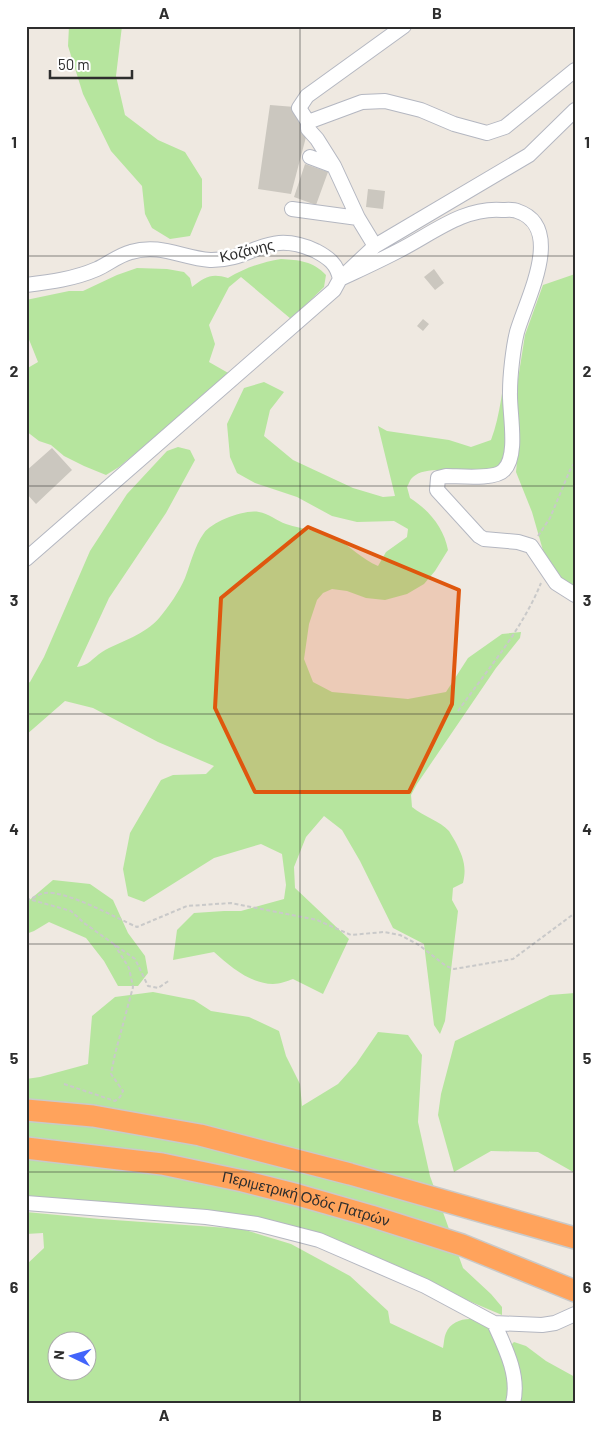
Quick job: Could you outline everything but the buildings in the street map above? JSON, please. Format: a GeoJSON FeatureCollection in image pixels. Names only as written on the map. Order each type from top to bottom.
{"type":"FeatureCollection","features":[{"type":"Feature","properties":{"kind":"highway"},"geometry":{"type":"LineString","coordinates":[[26,1110],[93,1116],[200,1134],[575,1238]]}},
{"type":"Feature","properties":{"kind":"highway","name":"Περιμετρική Οδός Πατρών"},"geometry":{"type":"LineString","coordinates":[[26,1148],[162,1164],[243,1181],[418,1230],[486,1254],[575,1291]]}},
{"type":"Feature","properties":{"kind":"street"},"geometry":{"type":"LineString","coordinates":[[374,246],[358,218],[334,166],[317,139],[308,129],[308,122],[299,108],[308,96],[404,26]]}},
{"type":"Feature","properties":{"kind":"street"},"geometry":{"type":"LineString","coordinates":[[308,122],[362,102],[386,101],[421,110],[454,124],[487,133],[505,127],[575,70]]}},
{"type":"Feature","properties":{"kind":"street"},"geometry":{"type":"LineString","coordinates":[[26,559],[334,290],[340,278],[374,246],[529,155],[575,110]]}},
{"type":"Feature","properties":{"kind":"street"},"geometry":{"type":"LineString","coordinates":[[310,157],[334,166]]}},
{"type":"Feature","properties":{"kind":"street"},"geometry":{"type":"LineString","coordinates":[[292,209],[358,218]]}},
{"type":"Feature","properties":{"kind":"street"},"geometry":{"type":"LineString","coordinates":[[340,278],[399,251],[453,220],[488,209],[516,210],[528,217],[538,227],[541,244],[539,267],[516,334],[510,393],[513,447],[506,469],[497,475],[446,476],[438,478],[436,485],[437,490],[479,536],[484,539],[518,542],[531,546],[556,583],[575,595]]}},
{"type":"Feature","properties":{"kind":"street","name":"Κοζάνης"},"geometry":{"type":"LineString","coordinates":[[26,286],[66,280],[96,269],[130,252],[153,248],[211,260],[231,258],[270,243],[286,242],[302,245],[322,254],[334,262],[340,278]]}},
{"type":"Feature","properties":{"kind":"street"},"geometry":{"type":"LineString","coordinates":[[26,1204],[206,1217],[257,1224],[319,1240],[425,1286],[494,1323],[542,1325],[556,1323],[575,1314]]}},
{"type":"Feature","properties":{"kind":"street"},"geometry":{"type":"LineString","coordinates":[[494,1323],[508,1353],[516,1393],[513,1403]]}},
{"type":"Feature","properties":{"kind":"path"},"geometry":{"type":"LineString","coordinates":[[531,546],[550,518],[575,462]]}},
{"type":"Feature","properties":{"kind":"path"},"geometry":{"type":"LineString","coordinates":[[458,711],[514,634],[534,601],[547,570]]}},
{"type":"Feature","properties":{"kind":"path"},"geometry":{"type":"LineString","coordinates":[[26,900],[44,893],[64,894],[138,927],[187,906],[231,904],[317,920],[351,935],[384,932],[400,935],[419,945],[446,966],[454,969],[513,959],[575,913]]}},
{"type":"Feature","properties":{"kind":"path"},"geometry":{"type":"LineString","coordinates":[[31,899],[71,911],[84,923],[135,959],[148,986],[158,988],[170,980]]}},
{"type":"Feature","properties":{"kind":"path"},"geometry":{"type":"LineString","coordinates":[[64,1084],[115,1101],[123,1091],[111,1074],[133,987],[128,968],[114,944]]}},
{"type":"Feature","properties":{"kind":"highlighted area"},"geometry":{"type":"Polygon","coordinates":[[[308,527],[459,590],[452,704],[409,792],[255,792],[215,708],[221,598],[308,527]]]}},
{"type":"Feature","properties":{"kind":"green space"},"geometry":{"type":"Polygon","coordinates":[[[69,26],[122,26],[116,76],[125,115],[158,140],[185,152],[202,179],[202,207],[190,236],[170,239],[152,228],[145,214],[142,186],[111,151],[83,94],[68,46],[69,26]]]}},
{"type":"Feature","properties":{"kind":"green space"},"geometry":{"type":"Polygon","coordinates":[[[281,259],[311,264],[321,270],[326,275],[324,287],[291,319],[241,277],[229,287],[209,325],[215,344],[209,362],[230,374],[119,467],[106,475],[64,456],[51,445],[39,441],[26,431],[26,369],[38,362],[26,332],[26,300],[69,291],[83,291],[137,268],[167,269],[184,272],[190,278],[192,287],[208,277],[228,278],[254,266],[281,259]]]}},
{"type":"Feature","properties":{"kind":"green space"},"geometry":{"type":"Polygon","coordinates":[[[575,274],[575,590],[559,581],[544,554],[532,512],[516,472],[519,441],[516,392],[525,335],[543,285],[575,274]]]}},
{"type":"Feature","properties":{"kind":"green space"},"geometry":{"type":"Polygon","coordinates":[[[508,359],[508,448],[505,459],[499,466],[489,470],[433,470],[422,472],[412,478],[407,487],[410,498],[435,520],[446,542],[448,550],[435,571],[424,584],[407,594],[385,600],[366,598],[347,591],[332,589],[323,593],[317,600],[309,624],[304,659],[313,682],[332,692],[408,699],[446,692],[468,658],[502,634],[521,632],[520,638],[496,668],[411,795],[412,807],[441,824],[449,831],[464,862],[463,883],[453,888],[452,900],[458,911],[445,1021],[440,1034],[434,1025],[424,944],[393,928],[360,861],[342,830],[324,816],[306,837],[294,867],[295,888],[349,939],[323,994],[293,979],[273,984],[256,981],[234,968],[214,952],[173,960],[177,930],[194,913],[241,911],[284,899],[286,885],[282,854],[261,844],[214,858],[144,902],[128,896],[123,869],[130,833],[161,780],[173,775],[206,774],[214,766],[158,742],[93,708],[65,701],[26,735],[26,684],[30,682],[44,657],[90,551],[127,494],[167,451],[178,447],[190,450],[195,460],[166,513],[109,598],[77,667],[147,629],[154,623],[174,599],[185,578],[195,549],[204,533],[214,525],[237,514],[245,512],[262,513],[292,526],[325,534],[337,539],[378,566],[386,552],[407,537],[408,529],[394,521],[357,522],[332,516],[297,497],[255,483],[237,473],[230,457],[227,424],[244,388],[264,382],[284,392],[270,410],[264,436],[293,460],[353,488],[383,497],[395,496],[378,426],[387,431],[449,440],[471,447],[491,440],[499,410],[508,359]]]}},
{"type":"Feature","properties":{"kind":"green space"},"geometry":{"type":"Polygon","coordinates":[[[53,880],[90,884],[113,900],[128,933],[145,956],[148,973],[138,986],[118,986],[104,961],[86,938],[49,922],[26,934],[26,903],[53,880]]]}},
{"type":"Feature","properties":{"kind":"green space"},"geometry":{"type":"Polygon","coordinates":[[[153,992],[194,1000],[211,1011],[249,1017],[279,1031],[286,1056],[300,1084],[302,1106],[338,1084],[356,1064],[378,1032],[408,1035],[422,1055],[418,1122],[430,1176],[463,1268],[502,1307],[502,1315],[347,1245],[291,1226],[234,1214],[196,1209],[26,1199],[26,1079],[88,1064],[92,1016],[115,997],[153,992]]]}},
{"type":"Feature","properties":{"kind":"green space"},"geometry":{"type":"Polygon","coordinates":[[[575,993],[575,1173],[538,1152],[491,1151],[454,1172],[438,1115],[441,1094],[455,1041],[550,995],[575,993]]]}},
{"type":"Feature","properties":{"kind":"green space"},"geometry":{"type":"Polygon","coordinates":[[[26,1212],[242,1229],[291,1244],[350,1276],[388,1311],[390,1323],[443,1348],[446,1333],[454,1324],[466,1319],[484,1322],[497,1338],[507,1364],[512,1387],[509,1403],[26,1403],[26,1265],[44,1248],[43,1233],[26,1234],[26,1212]]]}},
{"type":"Feature","properties":{"kind":"green space"},"geometry":{"type":"Polygon","coordinates":[[[514,1342],[526,1346],[546,1361],[575,1377],[575,1403],[517,1403],[510,1346],[514,1342]]]}}]}
